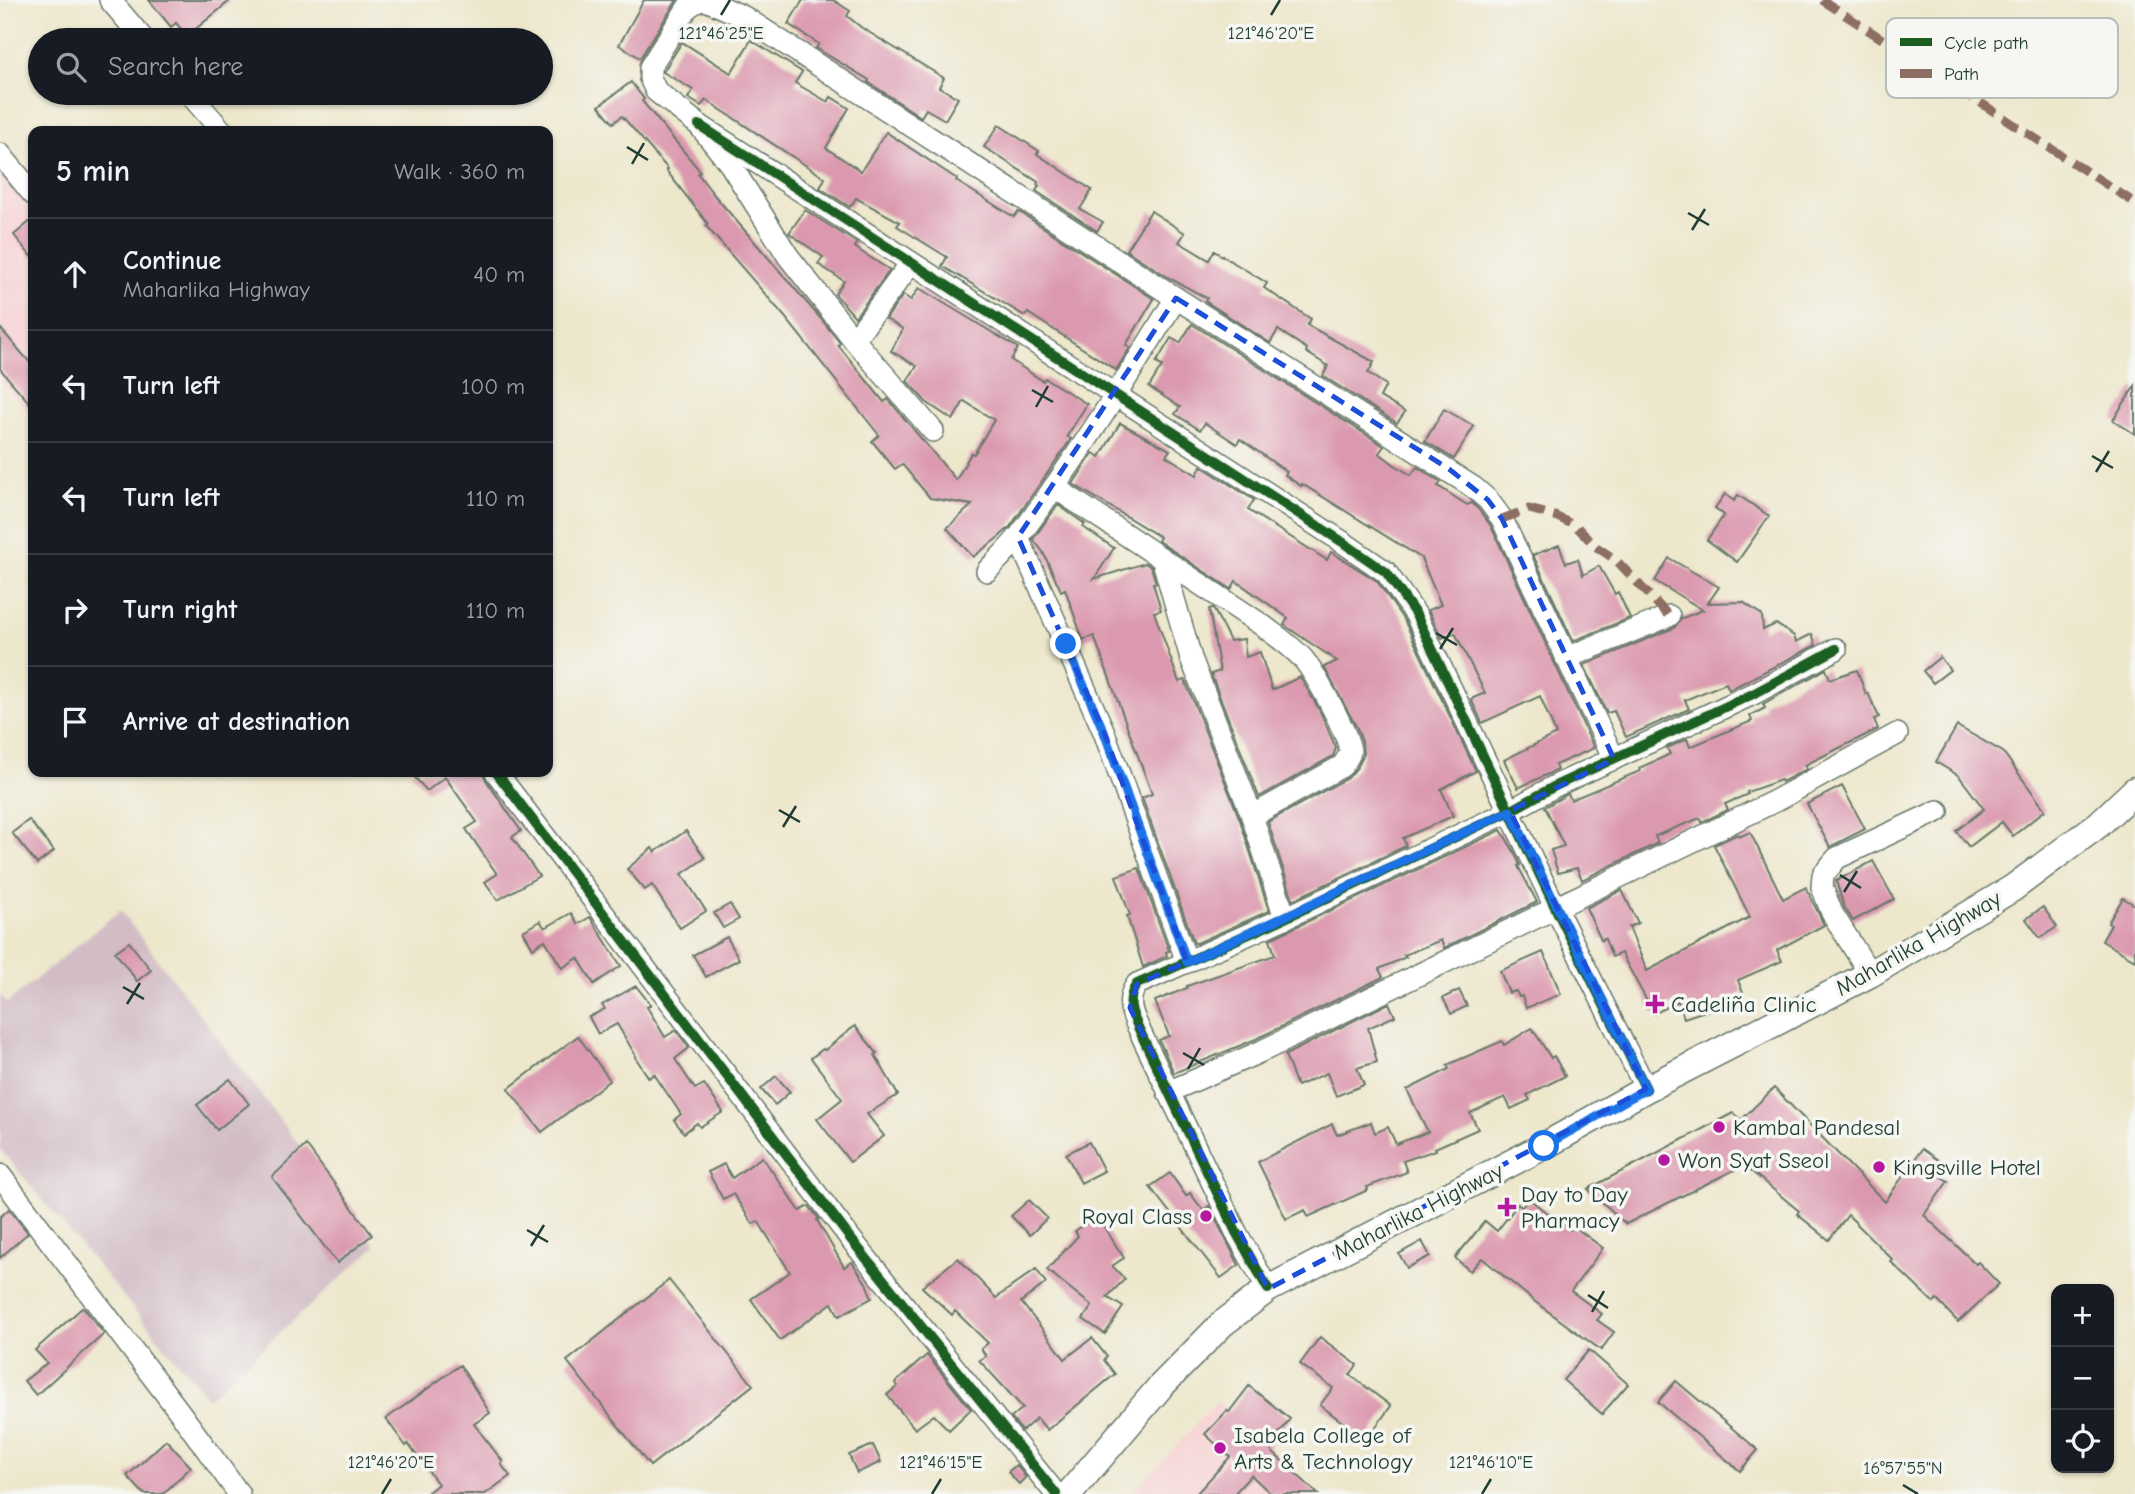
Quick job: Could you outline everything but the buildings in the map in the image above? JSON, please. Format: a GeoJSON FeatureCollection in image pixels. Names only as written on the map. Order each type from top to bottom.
{"type":"FeatureCollection","features":[{"type":"Feature","properties":{"kind":"main road","name":"Maharlika Highway"},"geometry":{"type":"LineString","coordinates":[[1069,1494],[1160,1387],[1222,1324],[1268,1289],[1870,974],[2013,888],[2099,824],[2135,790]]}},
{"type":"Feature","properties":{"kind":"street"},"geometry":{"type":"LineString","coordinates":[[110,0],[134,28]]}},
{"type":"Feature","properties":{"kind":"street"},"geometry":{"type":"LineString","coordinates":[[700,0],[688,7],[650,67],[650,78],[656,90],[699,125],[1330,533],[1385,572],[1416,615],[1556,909],[1646,1089]]}},
{"type":"Feature","properties":{"kind":"street"},"geometry":{"type":"LineString","coordinates":[[706,0],[744,17],[1176,298],[1449,469],[1489,500],[1503,519],[1614,759]]}},
{"type":"Feature","properties":{"kind":"street"},"geometry":{"type":"LineString","coordinates":[[199,105],[218,126]]}},
{"type":"Feature","properties":{"kind":"street"},"geometry":{"type":"LineString","coordinates":[[699,125],[730,164],[788,256],[853,340],[933,431]]}},
{"type":"Feature","properties":{"kind":"street"},"geometry":{"type":"LineString","coordinates":[[0,154],[28,188]]}},
{"type":"Feature","properties":{"kind":"street"},"geometry":{"type":"LineString","coordinates":[[853,340],[911,263]]}},
{"type":"Feature","properties":{"kind":"street"},"geometry":{"type":"LineString","coordinates":[[987,571],[1018,537],[1054,487],[1116,396],[1176,298]]}},
{"type":"Feature","properties":{"kind":"street"},"geometry":{"type":"LineString","coordinates":[[1054,487],[1262,625],[1289,645],[1305,661],[1318,681],[1350,751],[1342,766],[1252,816]]}},
{"type":"Feature","properties":{"kind":"street"},"geometry":{"type":"LineString","coordinates":[[1018,537],[1104,732],[1187,962]]}},
{"type":"Feature","properties":{"kind":"street"},"geometry":{"type":"LineString","coordinates":[[1163,561],[1191,658],[1252,816],[1285,918]]}},
{"type":"Feature","properties":{"kind":"street"},"geometry":{"type":"LineString","coordinates":[[1566,658],[1670,616]]}},
{"type":"Feature","properties":{"kind":"street"},"geometry":{"type":"LineString","coordinates":[[1268,1289],[1236,1232],[1134,1018],[1129,999],[1137,984],[1285,918],[1510,811],[1556,786],[1755,693],[1836,649]]}},
{"type":"Feature","properties":{"kind":"street"},"geometry":{"type":"LineString","coordinates":[[1168,1092],[1262,1051],[1775,802],[1897,734]]}},
{"type":"Feature","properties":{"kind":"street"},"geometry":{"type":"LineString","coordinates":[[500,777],[850,1238],[1056,1494]]}},
{"type":"Feature","properties":{"kind":"street"},"geometry":{"type":"LineString","coordinates":[[1870,974],[1832,913],[1822,887],[1823,875],[1837,858],[1938,811]]}},
{"type":"Feature","properties":{"kind":"street"},"geometry":{"type":"LineString","coordinates":[[0,1175],[239,1494]]}},
{"type":"Feature","properties":{"kind":"highlighted area"},"geometry":{"type":"Polygon","coordinates":[[[1176,298],[1449,469],[1488,500],[1502,519],[1614,759],[1510,811],[1646,1089],[1268,1289],[1130,1008],[1137,984],[1187,962],[1104,732],[1018,537],[1176,298]]]}},
{"type":"Feature","properties":{"kind":"shaded area"},"geometry":{"type":"Polygon","coordinates":[[[1,168],[28,200],[28,413],[0,380],[1,168]]]}},
{"type":"Feature","properties":{"kind":"shaded area"},"geometry":{"type":"Polygon","coordinates":[[[120,910],[376,1246],[208,1398],[0,1149],[0,995],[7,1003],[120,910]]]}},
{"type":"Feature","properties":{"kind":"shaded area","name":"Isabela College of Arts & Technology"},"geometry":{"type":"Polygon","coordinates":[[[1217,1401],[1313,1494],[1132,1494],[1217,1401]]]}},
{"type":"Feature","properties":{"kind":"marked path"},"geometry":{"type":"LineString","coordinates":[[1822,0],[1886,42]]}},
{"type":"Feature","properties":{"kind":"marked path"},"geometry":{"type":"LineString","coordinates":[[1973,98],[2135,203]]}},
{"type":"Feature","properties":{"kind":"marked path"},"geometry":{"type":"LineString","coordinates":[[1502,519],[1529,509],[1555,516],[1576,526],[1595,546],[1616,560],[1669,616]]}},
{"type":"Feature","properties":{"kind":"cycle path"},"geometry":{"type":"LineString","coordinates":[[699,125],[1386,572],[1416,615],[1556,909],[1646,1089]]}},
{"type":"Feature","properties":{"kind":"cycle path"},"geometry":{"type":"LineString","coordinates":[[1268,1289],[1236,1232],[1137,1024],[1131,1004],[1137,984],[1285,918],[1510,811],[1555,786],[1755,693],[1836,649]]}},
{"type":"Feature","properties":{"kind":"cycle path"},"geometry":{"type":"LineString","coordinates":[[500,777],[850,1238],[1056,1494]]}},
{"type":"Feature","properties":{"kind":"place","name":"Cadeliña Clinic"},"geometry":{"type":"Point","coordinates":[1655,1004]}},
{"type":"Feature","properties":{"kind":"place","name":"Kambal Pandesal"},"geometry":{"type":"Point","coordinates":[1719,1127]}},
{"type":"Feature","properties":{"kind":"place","name":"Won Syat Sseol"},"geometry":{"type":"Point","coordinates":[1664,1160]}},
{"type":"Feature","properties":{"kind":"place","name":"Kingsville Hotel"},"geometry":{"type":"Point","coordinates":[1879,1167]}},
{"type":"Feature","properties":{"kind":"place","name":"Day to Day Pharmacy"},"geometry":{"type":"Point","coordinates":[1507,1207]}},
{"type":"Feature","properties":{"kind":"place","name":"Royal Class"},"geometry":{"type":"Point","coordinates":[1206,1216]}},
{"type":"Feature","properties":{"kind":"place","name":"Isabela College of Arts & Technology"},"geometry":{"type":"Point","coordinates":[1220,1448]}},
{"type":"Feature","properties":{"kind":"route"},"geometry":{"type":"LineString","coordinates":[[1066,644],[1104,732],[1187,962],[1510,811],[1646,1089],[1544,1146]]}}]}
